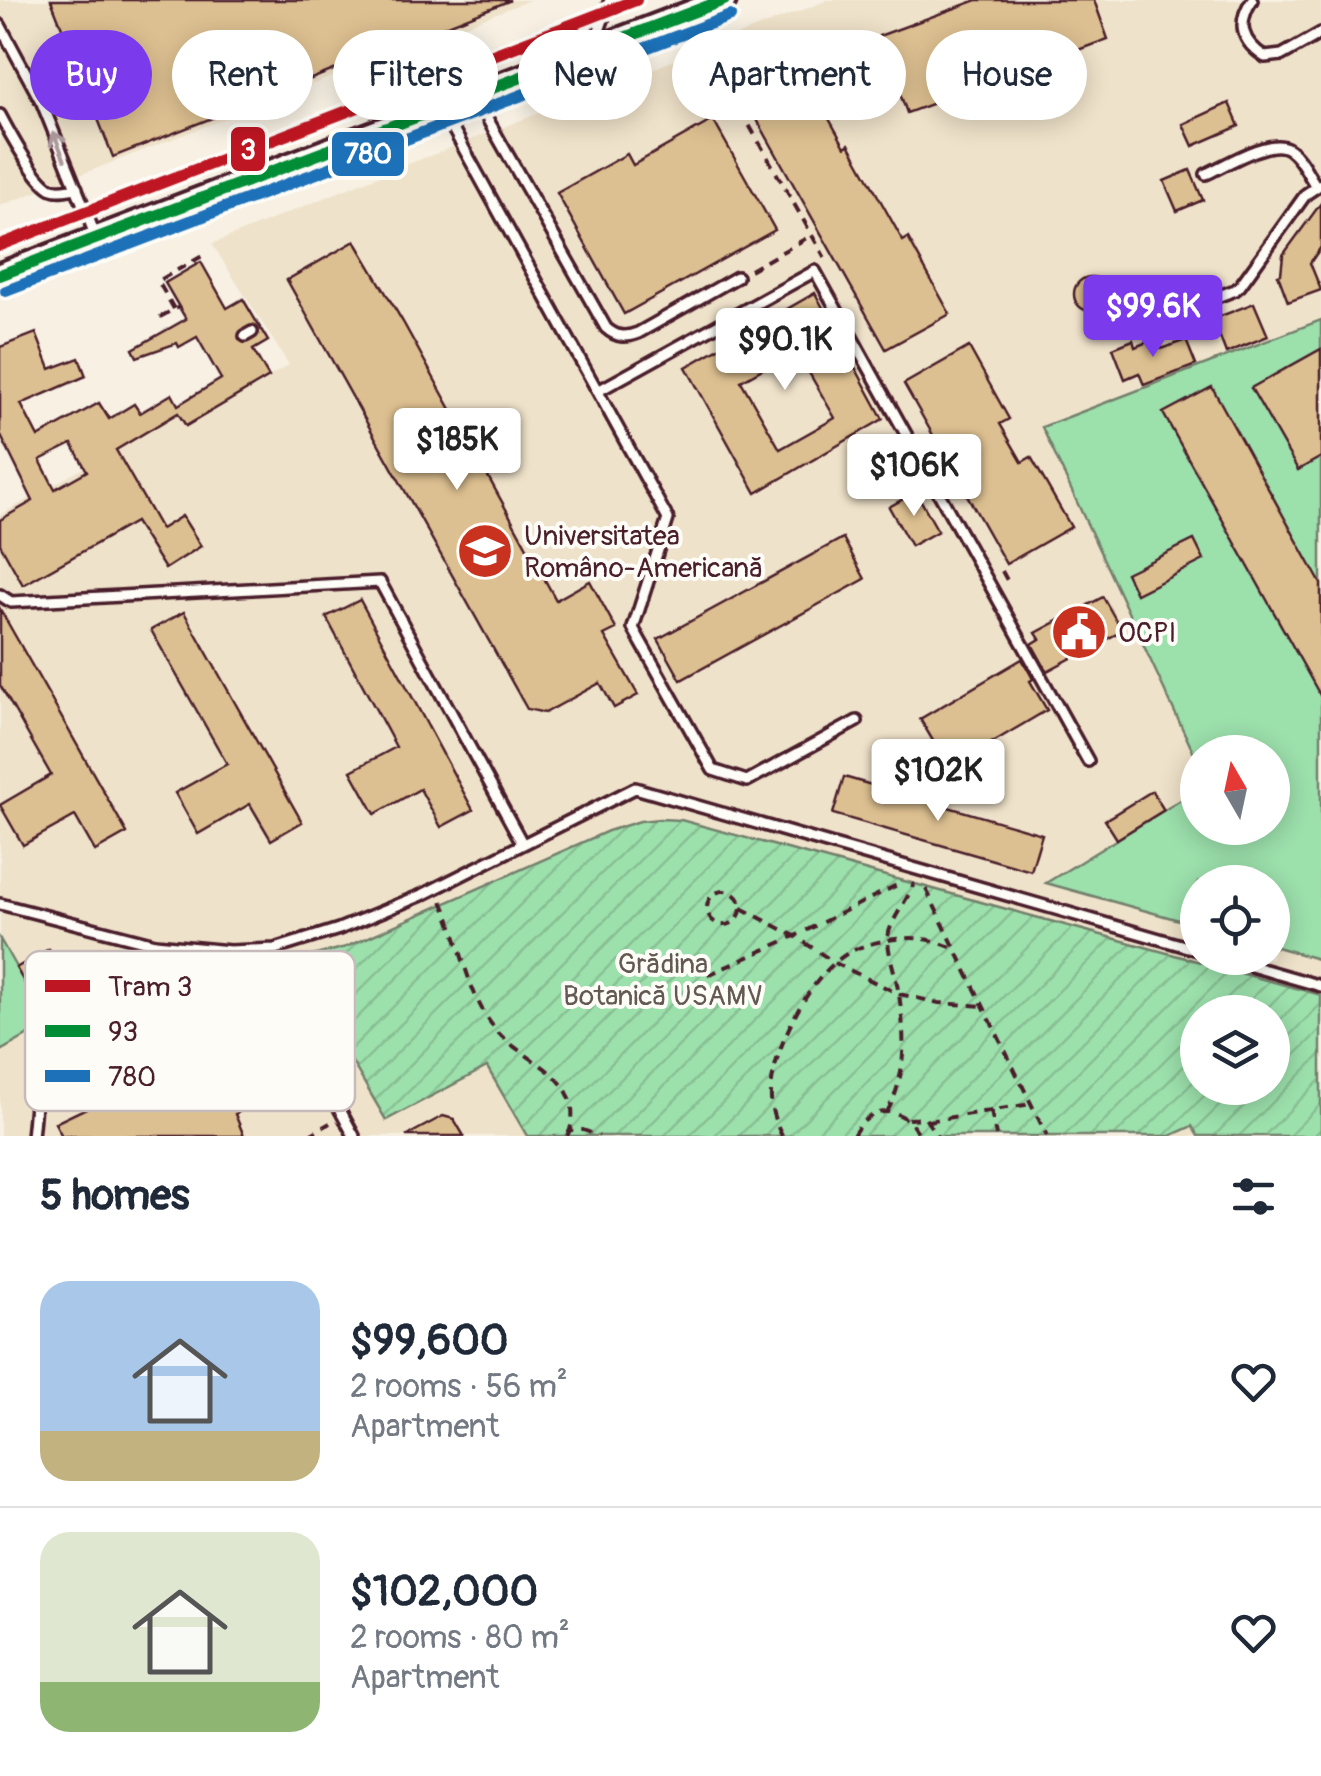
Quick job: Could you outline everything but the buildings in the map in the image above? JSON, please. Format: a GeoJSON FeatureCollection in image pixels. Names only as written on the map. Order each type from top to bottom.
{"type":"FeatureCollection","features":[{"type":"Feature","properties":{"kind":"street"},"geometry":{"type":"LineString","coordinates":[[642,30],[724,0]]}},
{"type":"Feature","properties":{"kind":"street"},"geometry":{"type":"LineString","coordinates":[[0,276],[407,120]]}},
{"type":"Feature","properties":{"kind":"lane"},"geometry":{"type":"LineString","coordinates":[[599,30],[610,0]]}},
{"type":"Feature","properties":{"kind":"lane"},"geometry":{"type":"LineString","coordinates":[[1252,0],[1243,16],[1243,28],[1246,41],[1265,57],[1282,55],[1321,33]]}},
{"type":"Feature","properties":{"kind":"lane"},"geometry":{"type":"LineString","coordinates":[[0,25],[42,103],[96,238]]}},
{"type":"Feature","properties":{"kind":"lane"},"geometry":{"type":"LineString","coordinates":[[0,115],[20,151],[48,187],[76,188]]}},
{"type":"Feature","properties":{"kind":"lane"},"geometry":{"type":"LineString","coordinates":[[448,120],[668,518],[633,628],[713,770],[747,781],[857,721]]}},
{"type":"Feature","properties":{"kind":"lane"},"geometry":{"type":"LineString","coordinates":[[489,120],[611,333],[620,337],[638,333],[737,278]]}},
{"type":"Feature","properties":{"kind":"lane"},"geometry":{"type":"LineString","coordinates":[[1111,314],[1143,325],[1234,290],[1306,194],[1318,185],[1294,154],[1282,146],[1267,147],[1206,174]]}},
{"type":"Feature","properties":{"kind":"lane"},"geometry":{"type":"LineString","coordinates":[[598,391],[815,271],[1088,760]]}},
{"type":"Feature","properties":{"kind":"lane"},"geometry":{"type":"LineString","coordinates":[[0,595],[11,602],[380,582],[522,843]]}},
{"type":"Feature","properties":{"kind":"lane"},"geometry":{"type":"LineString","coordinates":[[262,951],[340,930],[436,888],[635,788],[1180,945]]}},
{"type":"Feature","properties":{"kind":"lane"},"geometry":{"type":"LineString","coordinates":[[0,904],[155,944],[241,951]]}},
{"type":"Feature","properties":{"kind":"lane"},"geometry":{"type":"LineString","coordinates":[[153,951],[155,944]]}},
{"type":"Feature","properties":{"kind":"lane"},"geometry":{"type":"LineString","coordinates":[[1282,975],[1321,986]]}},
{"type":"Feature","properties":{"kind":"lane"},"geometry":{"type":"LineString","coordinates":[[32,1136],[35,1111]]}},
{"type":"Feature","properties":{"kind":"lane"},"geometry":{"type":"LineString","coordinates":[[341,1111],[354,1136]]}},
{"type":"Feature","properties":{"kind":"path"},"geometry":{"type":"LineString","coordinates":[[686,14],[812,235],[737,278]]}},
{"type":"Feature","properties":{"kind":"path"},"geometry":{"type":"LineString","coordinates":[[160,318],[177,308],[158,281],[206,254]]}},
{"type":"Feature","properties":{"kind":"path"},"geometry":{"type":"LineString","coordinates":[[708,975],[919,879]]}},
{"type":"Feature","properties":{"kind":"path"},"geometry":{"type":"LineString","coordinates":[[887,1112],[901,1077],[903,1048],[899,994],[888,934],[919,879]]}},
{"type":"Feature","properties":{"kind":"path"},"geometry":{"type":"LineString","coordinates":[[919,879],[1046,1136]]}},
{"type":"Feature","properties":{"kind":"path"},"geometry":{"type":"LineString","coordinates":[[436,888],[463,954],[473,993],[496,1030],[562,1082],[570,1101],[572,1121],[568,1133],[584,1130],[599,1136]]}},
{"type":"Feature","properties":{"kind":"path"},"geometry":{"type":"LineString","coordinates":[[728,891],[739,899],[741,908],[734,922],[721,925],[710,918],[707,905],[714,893],[728,891]]}},
{"type":"Feature","properties":{"kind":"path"},"geometry":{"type":"LineString","coordinates":[[741,908],[795,936],[835,963],[899,994],[983,1006]]}},
{"type":"Feature","properties":{"kind":"path"},"geometry":{"type":"LineString","coordinates":[[782,1136],[770,1096],[777,1058],[812,986],[854,950],[888,941],[925,939],[954,948]]}},
{"type":"Feature","properties":{"kind":"path"},"geometry":{"type":"LineString","coordinates":[[185,947],[187,951]]}},
{"type":"Feature","properties":{"kind":"path"},"geometry":{"type":"LineString","coordinates":[[928,1122],[1031,1104]]}},
{"type":"Feature","properties":{"kind":"path"},"geometry":{"type":"LineString","coordinates":[[992,1111],[996,1136]]}},
{"type":"Feature","properties":{"kind":"path"},"geometry":{"type":"LineString","coordinates":[[853,1136],[867,1118],[887,1112],[908,1119],[920,1136]]}},
{"type":"Feature","properties":{"kind":"path"},"geometry":{"type":"LineString","coordinates":[[308,1136],[343,1115]]}},
{"type":"Feature","properties":{"kind":"path"},"geometry":{"type":"LineString","coordinates":[[908,1119],[921,1117],[937,1136]]}},
{"type":"Feature","properties":{"kind":"shaded area"},"geometry":{"type":"Polygon","coordinates":[[[0,0],[530,0],[453,30],[333,30],[333,77],[313,84],[313,30],[172,30],[172,120],[221,120],[0,206],[0,0]]]}},
{"type":"Feature","properties":{"kind":"shaded area"},"geometry":{"type":"Polygon","coordinates":[[[828,0],[1321,0],[1321,320],[1042,428],[1186,735],[1180,735],[1180,801],[1047,883],[1180,920],[1180,975],[1290,975],[1290,951],[1321,960],[1321,1136],[0,1136],[0,515],[179,414],[187,425],[289,365],[212,244],[521,120],[652,120],[652,69],[672,61],[672,120],[906,120],[906,30],[751,30],[828,0]]]}},
{"type":"Feature","properties":{"kind":"green space"},"geometry":{"type":"Polygon","coordinates":[[[1321,320],[1321,960],[1290,951],[1290,865],[1180,865],[1180,920],[1046,883],[1180,800],[1180,845],[1290,845],[1290,735],[1185,735],[1042,427],[1321,320]]]}},
{"type":"Feature","properties":{"kind":"green space","name":"Grădina Botanică USAMV"},"geometry":{"type":"Polygon","coordinates":[[[681,820],[1180,956],[1180,975],[1248,975],[1321,995],[1321,1136],[1198,1136],[1192,1126],[1170,1136],[527,1136],[487,1067],[386,1120],[355,1067],[355,951],[331,951],[608,831],[640,821],[681,820]]]}},
{"type":"Feature","properties":{"kind":"green space"},"geometry":{"type":"Polygon","coordinates":[[[0,939],[25,983],[25,1037],[0,1051],[0,939]]]}},
{"type":"Feature","properties":{"kind":"tram line","name":"3"},"geometry":{"type":"LineString","coordinates":[[0,245],[636,0]]}},
{"type":"Feature","properties":{"kind":"transit line","name":"93"},"geometry":{"type":"LineString","coordinates":[[0,275],[724,0]]}},
{"type":"Feature","properties":{"kind":"transit line","name":"780"},"geometry":{"type":"LineString","coordinates":[[6,291],[730,16]]}},
{"type":"Feature","properties":{"kind":"place","name":"Universitatea Româno-Americană"},"geometry":{"type":"Point","coordinates":[485,551]}},
{"type":"Feature","properties":{"kind":"place","name":"OCPI"},"geometry":{"type":"Point","coordinates":[1079,632]}}]}
